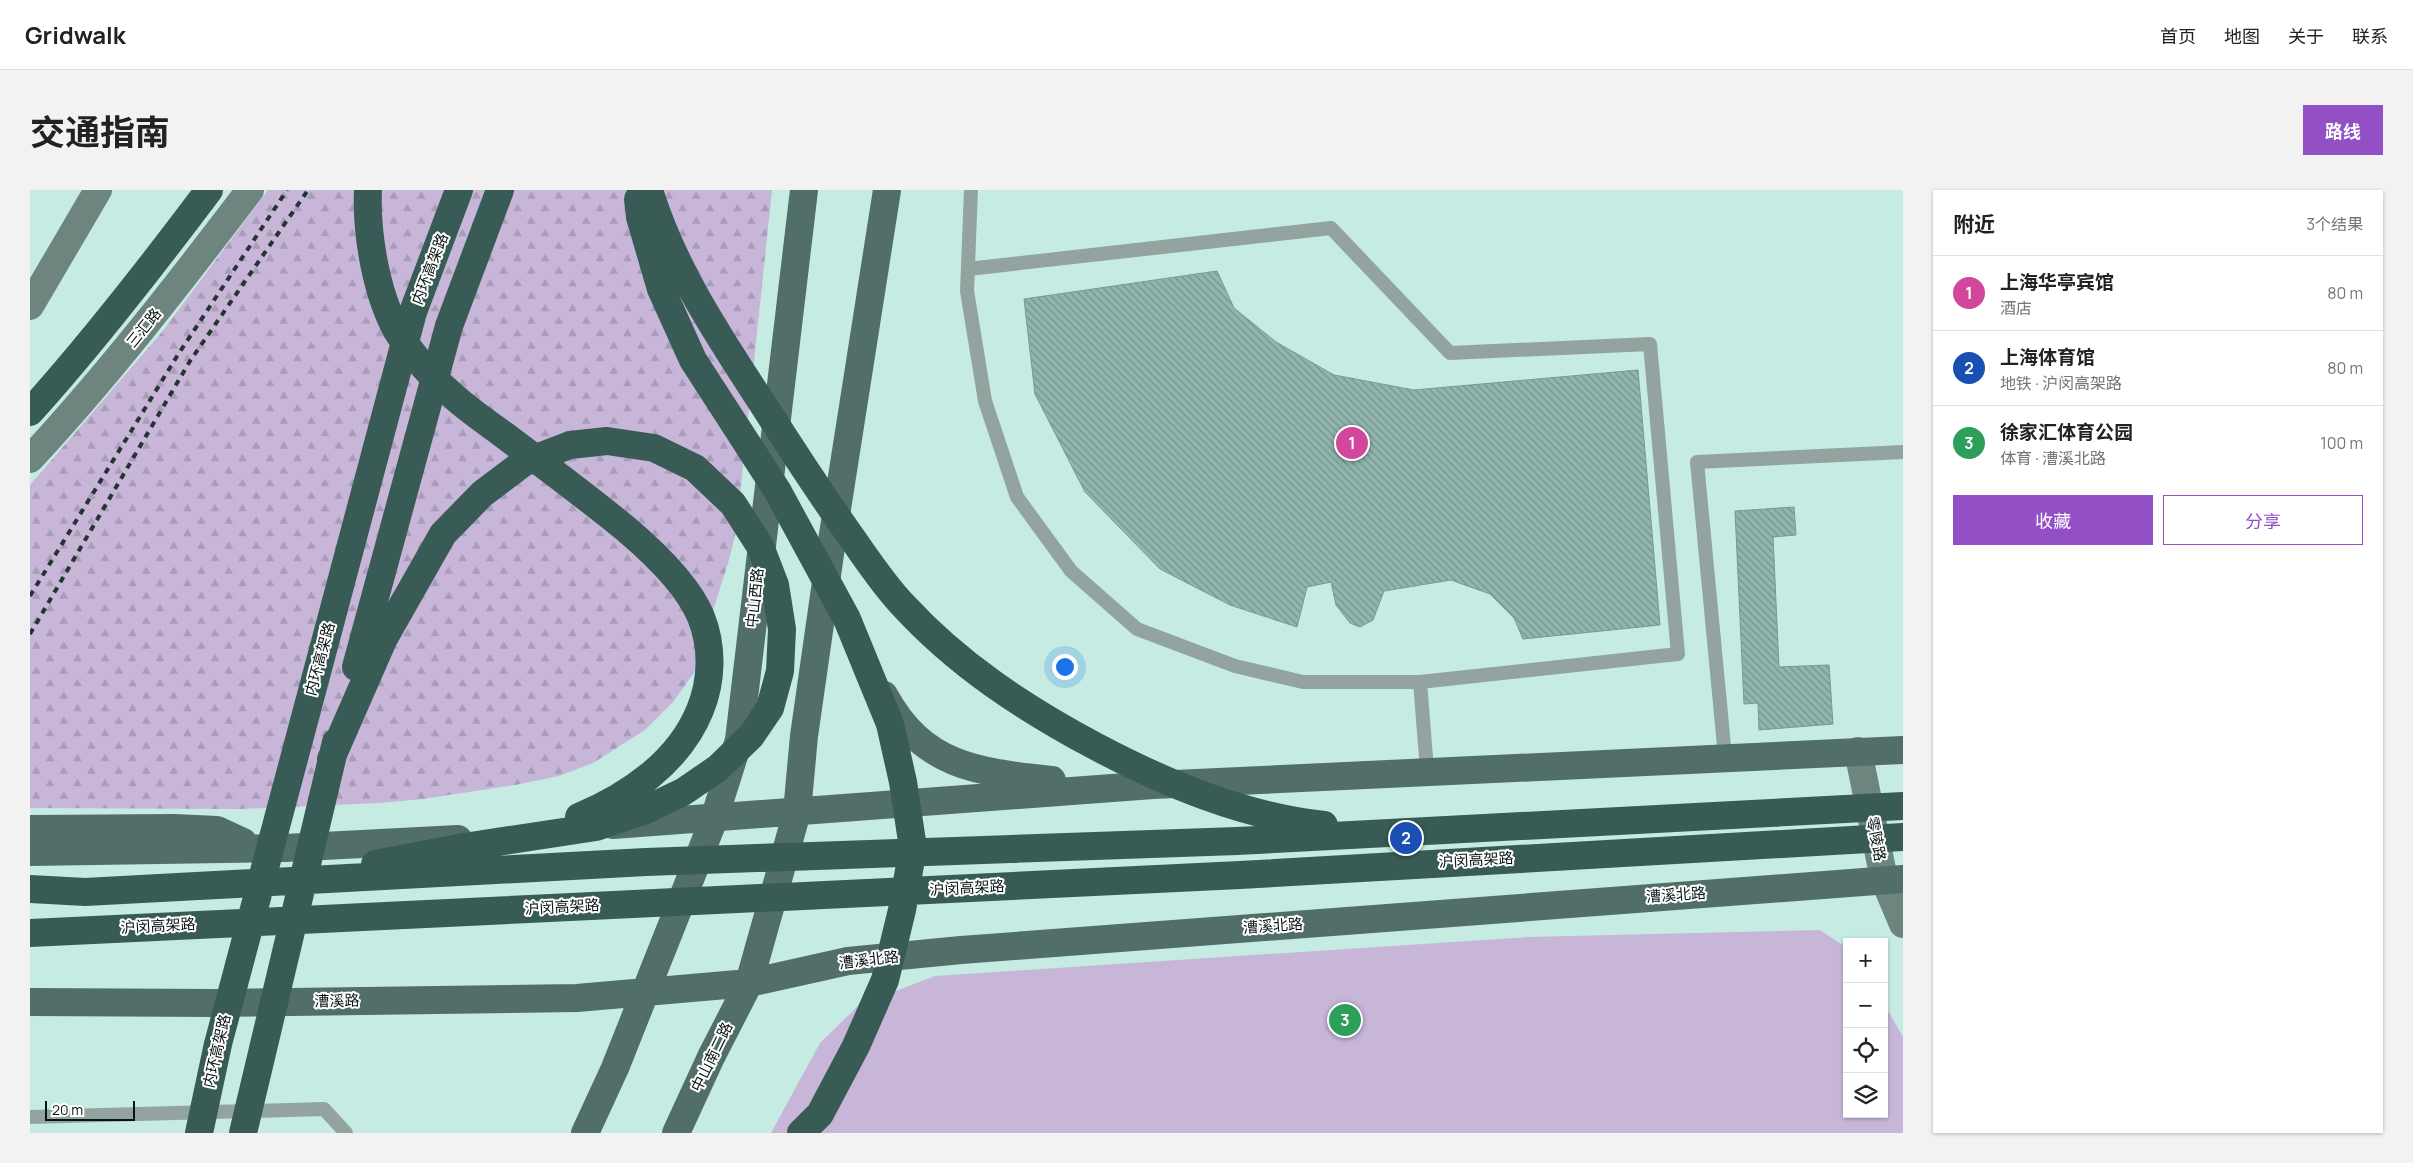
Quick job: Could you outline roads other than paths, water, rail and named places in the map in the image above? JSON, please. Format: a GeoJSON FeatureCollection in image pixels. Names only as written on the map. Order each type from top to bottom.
{"type":"FeatureCollection","features":[{"type":"Feature","properties":{"kind":"highway"},"geometry":{"type":"LineString","coordinates":[[30,412],[81,356],[138,285],[209,190]]}},
{"type":"Feature","properties":{"kind":"highway"},"geometry":{"type":"LineString","coordinates":[[368,190],[367,221],[377,279],[397,331],[425,369],[460,402],[604,512],[650,550],[678,581],[701,617],[711,657],[706,695],[693,728],[670,758],[642,781],[612,801],[556,826],[506,840]]}},
{"type":"Feature","properties":{"kind":"highway","name":"内环高架路"},"geometry":{"type":"LineString","coordinates":[[199,1133],[218,1044],[414,312],[459,190]]}},
{"type":"Feature","properties":{"kind":"highway"},"geometry":{"type":"LineString","coordinates":[[243,1133],[331,759],[449,326],[500,190]]}},
{"type":"Feature","properties":{"kind":"highway"},"geometry":{"type":"LineString","coordinates":[[637,190],[640,217],[661,289],[693,360],[777,490],[847,619],[890,724],[903,782],[913,848],[902,910],[886,980],[856,1046],[820,1114],[801,1133]]}},
{"type":"Feature","properties":{"kind":"highway"},"geometry":{"type":"LineString","coordinates":[[650,190],[655,209],[685,277],[799,460],[863,554],[901,604],[947,649],[998,690],[1049,721],[1182,788],[1237,807],[1302,822],[1393,833]]}},
{"type":"Feature","properties":{"kind":"highway"},"geometry":{"type":"LineString","coordinates":[[282,883],[418,855],[596,827],[643,811],[683,792],[718,768],[751,736],[770,708],[780,671],[782,629],[775,585],[760,546],[733,504],[695,468],[654,448],[607,441],[570,445],[523,464],[482,494],[443,534],[415,580],[376,656],[331,759]]}},
{"type":"Feature","properties":{"kind":"highway"},"geometry":{"type":"LineString","coordinates":[[30,894],[282,883],[646,862],[1237,842],[1903,806]]}},
{"type":"Feature","properties":{"kind":"highway","name":"沪闵高架路"},"geometry":{"type":"LineString","coordinates":[[30,933],[1240,875],[1903,837]]}},
{"type":"Feature","properties":{"kind":"highway"},"geometry":{"type":"LineString","coordinates":[[30,889],[85,892]]}},
{"type":"Feature","properties":{"kind":"highway"},"geometry":{"type":"LineString","coordinates":[[30,941],[77,930]]}},
{"type":"Feature","properties":{"kind":"highway"},"geometry":{"type":"LineString","coordinates":[[194,1133],[208,1091]]}},
{"type":"Feature","properties":{"kind":"main road","name":"中山西路"},"geometry":{"type":"LineString","coordinates":[[644,990],[714,820],[739,740],[804,190]]}},
{"type":"Feature","properties":{"kind":"main road"},"geometry":{"type":"LineString","coordinates":[[749,983],[797,812],[804,736],[831,547],[887,190]]}},
{"type":"Feature","properties":{"kind":"main road"},"geometry":{"type":"LineString","coordinates":[[831,547],[841,590],[873,673],[894,712],[916,738],[930,750],[963,766],[998,774],[1068,782],[1153,785]]}},
{"type":"Feature","properties":{"kind":"main road"},"geometry":{"type":"LineString","coordinates":[[30,852],[256,848],[450,840],[614,825],[714,820],[1153,785],[1725,756],[1903,750]]}},
{"type":"Feature","properties":{"kind":"main road"},"geometry":{"type":"LineString","coordinates":[[30,829],[174,828],[217,830],[256,848]]}},
{"type":"Feature","properties":{"kind":"main road","name":"漕溪北路"},"geometry":{"type":"LineString","coordinates":[[644,990],[749,983],[848,961],[961,950],[1894,879]]}},
{"type":"Feature","properties":{"kind":"main road","name":"中山南二路"},"geometry":{"type":"LineString","coordinates":[[676,1133],[749,983]]}},
{"type":"Feature","properties":{"kind":"main road"},"geometry":{"type":"LineString","coordinates":[[585,1133],[615,1068],[644,990]]}},
{"type":"Feature","properties":{"kind":"main road","name":"漕溪路"},"geometry":{"type":"LineString","coordinates":[[30,1002],[213,1003],[567,998],[644,990]]}},
{"type":"Feature","properties":{"kind":"street"},"geometry":{"type":"LineString","coordinates":[[30,306],[98,190]]}},
{"type":"Feature","properties":{"kind":"street","name":"三汇路"},"geometry":{"type":"LineString","coordinates":[[30,459],[154,315],[250,190]]}},
{"type":"Feature","properties":{"kind":"street","name":"零陵路"},"geometry":{"type":"LineString","coordinates":[[1858,751],[1894,879],[1903,924]]}},
{"type":"Feature","properties":{"kind":"lane"},"geometry":{"type":"LineString","coordinates":[[968,270],[1331,228],[1450,353],[1650,344],[1678,654],[1420,682],[1303,682],[1235,666],[1136,629],[1071,571],[1018,497],[985,401],[967,291],[971,190]]}},
{"type":"Feature","properties":{"kind":"lane"},"geometry":{"type":"LineString","coordinates":[[1725,756],[1696,462],[1903,452]]}},
{"type":"Feature","properties":{"kind":"lane"},"geometry":{"type":"LineString","coordinates":[[1420,682],[1427,770]]}},
{"type":"Feature","properties":{"kind":"lane"},"geometry":{"type":"LineString","coordinates":[[30,1117],[324,1109],[346,1133]]}},
{"type":"Feature","properties":{"kind":"railway"},"geometry":{"type":"LineString","coordinates":[[30,596],[179,353],[287,190]]}},
{"type":"Feature","properties":{"kind":"railway"},"geometry":{"type":"LineString","coordinates":[[30,634],[190,361],[308,190]]}},
{"type":"Feature","properties":{"kind":"place","name":"上海华亭宾馆"},"geometry":{"type":"Point","coordinates":[1352,443]}},
{"type":"Feature","properties":{"kind":"place","name":"上海体育馆"},"geometry":{"type":"Point","coordinates":[1406,838]}},
{"type":"Feature","properties":{"kind":"place","name":"徐家汇体育公园"},"geometry":{"type":"Point","coordinates":[1345,1020]}}]}
